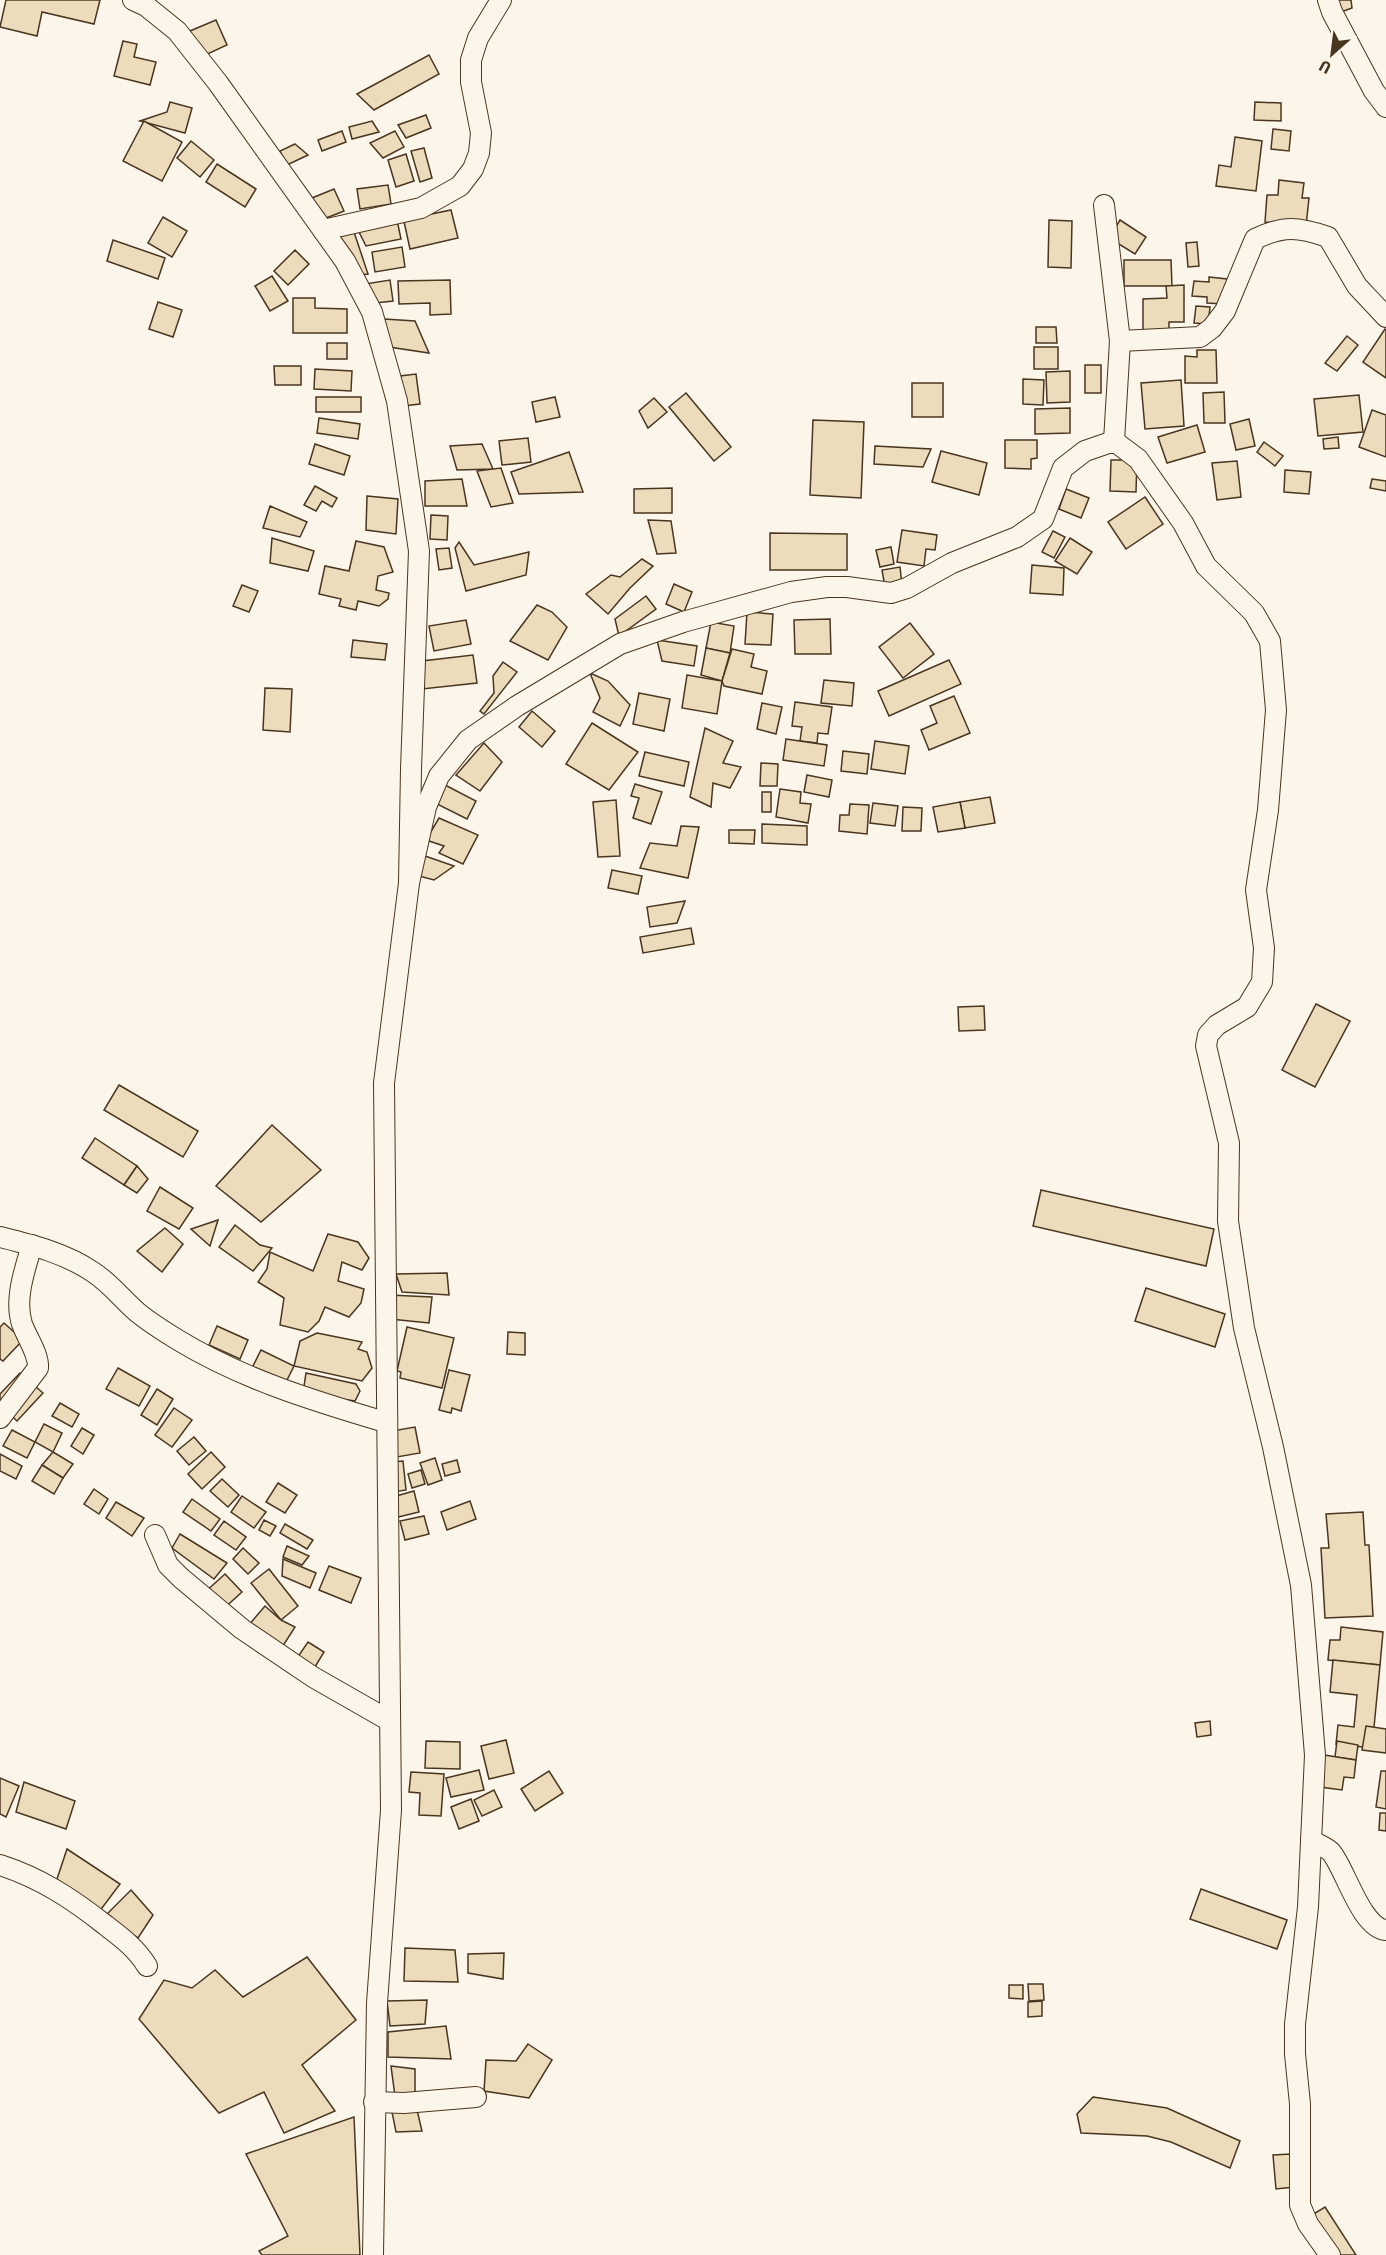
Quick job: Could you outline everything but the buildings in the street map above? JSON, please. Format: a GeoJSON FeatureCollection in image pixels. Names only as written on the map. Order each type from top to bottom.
{"type":"FeatureCollection","features":[{"type":"Feature","properties":{"kind":"street"},"geometry":{"type":"LineString","coordinates":[[133,0],[146,6],[177,31],[218,83],[345,261],[372,312],[397,401],[419,551],[409,883]]}},
{"type":"Feature","properties":{"kind":"street"},"geometry":{"type":"LineString","coordinates":[[322,230],[421,208],[460,186],[473,169],[479,153],[481,133],[471,82],[471,60],[478,38],[501,0]]}},
{"type":"Feature","properties":{"kind":"street"},"geometry":{"type":"LineString","coordinates":[[1329,0],[1332,12],[1374,92],[1386,107]]}},
{"type":"Feature","properties":{"kind":"street"},"geometry":{"type":"LineString","coordinates":[[1104,205],[1120,341],[1114,441]]}},
{"type":"Feature","properties":{"kind":"street"},"geometry":{"type":"LineString","coordinates":[[1120,341],[1200,337],[1212,328],[1225,311],[1255,239],[1274,230],[1299,229],[1328,237],[1357,286],[1386,317]]}},
{"type":"Feature","properties":{"kind":"street"},"geometry":{"type":"LineString","coordinates":[[373,2255],[377,2003],[391,1810],[384,1083],[409,883],[426,807],[439,776],[468,740],[536,694],[620,644],[683,622],[791,592],[847,587],[891,593],[907,588],[952,563],[1017,537],[1043,519],[1063,468],[1085,451],[1114,441]]}},
{"type":"Feature","properties":{"kind":"street"},"geometry":{"type":"LineString","coordinates":[[1114,441],[1138,459],[1183,524],[1206,566],[1254,613],[1270,641],[1276,710],[1268,810],[1256,890],[1264,948],[1262,982],[1247,1007],[1217,1025],[1208,1035],[1206,1046],[1228,1143],[1228,1221],[1244,1328],[1273,1447],[1300,1585],[1315,1755],[1308,1907],[1295,2024],[1295,2054],[1300,2104],[1300,2205],[1308,2224],[1330,2255]]}},
{"type":"Feature","properties":{"kind":"street"},"geometry":{"type":"LineString","coordinates":[[0,1237],[32,1245],[80,1263],[105,1280],[138,1313],[180,1341],[233,1369],[291,1394],[386,1422]]}},
{"type":"Feature","properties":{"kind":"street"},"geometry":{"type":"LineString","coordinates":[[0,1419],[38,1368],[39,1361],[21,1322],[20,1304],[22,1281],[32,1245]]}},
{"type":"Feature","properties":{"kind":"street"},"geometry":{"type":"LineString","coordinates":[[155,1535],[168,1565],[242,1629],[314,1677],[390,1721]]}},
{"type":"Feature","properties":{"kind":"street"},"geometry":{"type":"LineString","coordinates":[[1311,1840],[1332,1854],[1348,1886],[1376,1927],[1386,1930]]}},
{"type":"Feature","properties":{"kind":"street"},"geometry":{"type":"LineString","coordinates":[[0,1865],[33,1876],[75,1901],[133,1947],[147,1966]]}},
{"type":"Feature","properties":{"kind":"street"},"geometry":{"type":"LineString","coordinates":[[374,2102],[404,2103],[476,2097]]}}]}
